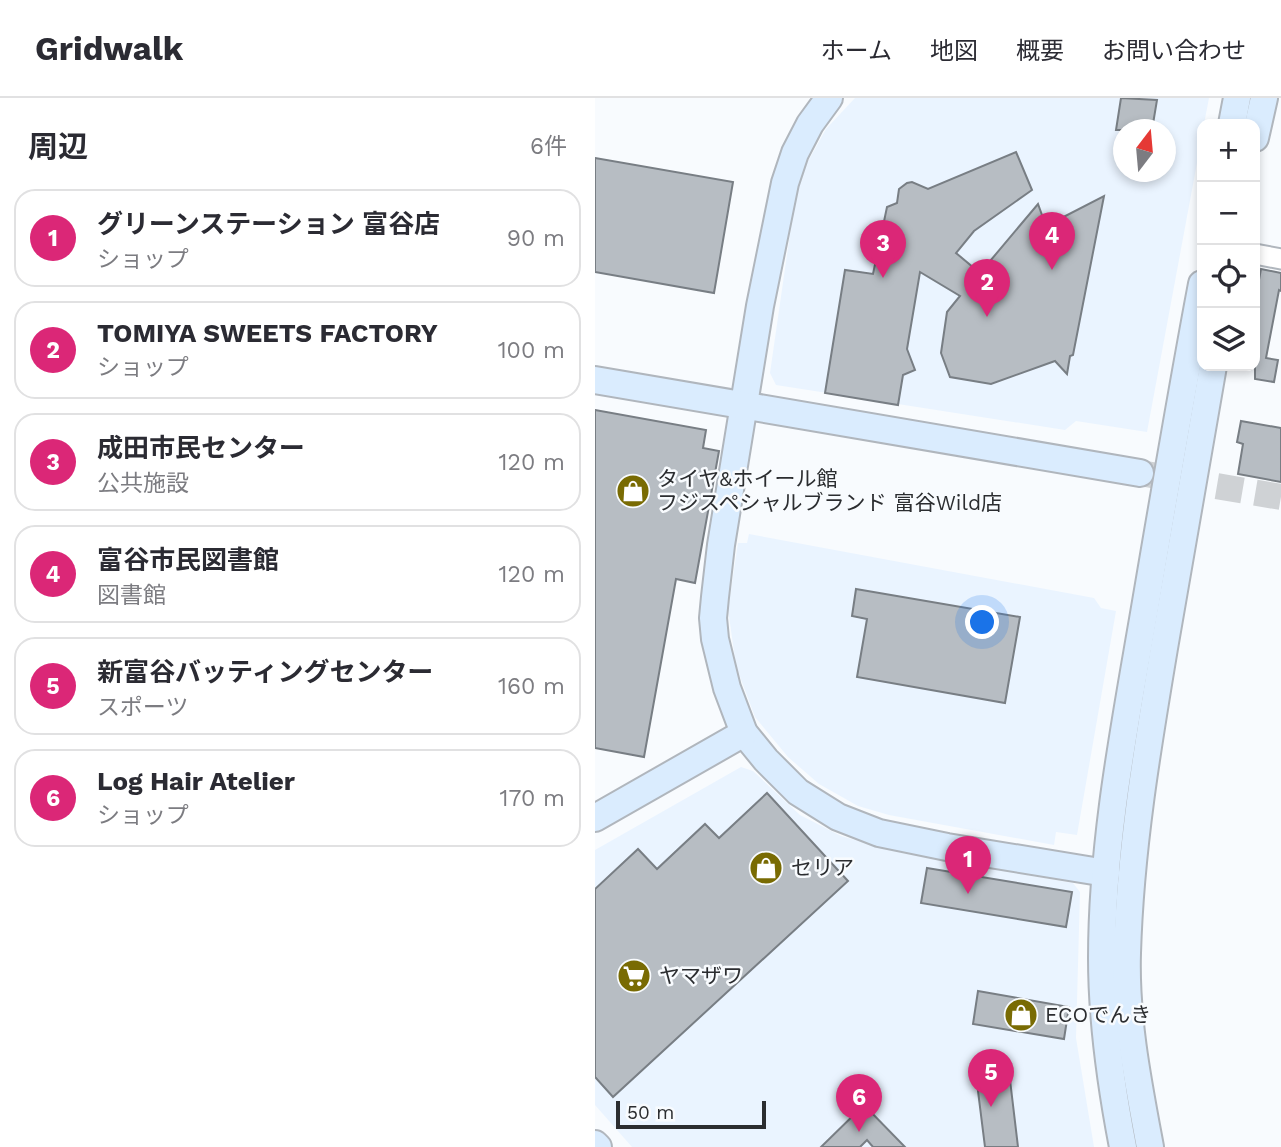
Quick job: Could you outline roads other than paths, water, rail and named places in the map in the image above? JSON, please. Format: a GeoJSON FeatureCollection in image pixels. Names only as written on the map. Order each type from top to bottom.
{"type":"FeatureCollection","features":[{"type":"Feature","properties":{"kind":"street"},"geometry":{"type":"LineString","coordinates":[[828,98],[795,153],[785,183],[743,407],[721,545],[713,618],[720,663],[744,733],[799,792],[838,817],[879,833],[947,848],[1106,873]]}},
{"type":"Feature","properties":{"kind":"street"},"geometry":{"type":"LineString","coordinates":[[1233,119],[1237,98]]}},
{"type":"Feature","properties":{"kind":"street"},"geometry":{"type":"LineString","coordinates":[[1259,119],[1264,98]]}},
{"type":"Feature","properties":{"kind":"street"},"geometry":{"type":"LineString","coordinates":[[1260,255],[1281,259]]}},
{"type":"Feature","properties":{"kind":"street"},"geometry":{"type":"LineString","coordinates":[[1123,1147],[1112,1085],[1104,1013],[1102,958],[1109,829],[1198,308]]}},
{"type":"Feature","properties":{"kind":"street"},"geometry":{"type":"LineString","coordinates":[[1150,1147],[1131,1031],[1127,955],[1133,873],[1140,800],[1155,700],[1212,371]]}},
{"type":"Feature","properties":{"kind":"street"},"geometry":{"type":"LineString","coordinates":[[595,380],[1140,473]]}},
{"type":"Feature","properties":{"kind":"street"},"geometry":{"type":"LineString","coordinates":[[595,818],[744,733]]}},
{"type":"Feature","properties":{"kind":"tunnel"},"geometry":{"type":"LineString","coordinates":[[1140,473],[1281,497]]}},
{"type":"Feature","properties":{"kind":"place","name":"富谷市民図書館"},"geometry":{"type":"Point","coordinates":[1052,270]}},
{"type":"Feature","properties":{"kind":"place","name":"成田市民センター"},"geometry":{"type":"Point","coordinates":[883,278]}},
{"type":"Feature","properties":{"kind":"place","name":"TOMIYA SWEETS FACTORY"},"geometry":{"type":"Point","coordinates":[987,317]}},
{"type":"Feature","properties":{"kind":"place","name":"タイヤ&ホイール館 フジスペシャルブランド 富谷Wild店"},"geometry":{"type":"Point","coordinates":[633,491]}},
{"type":"Feature","properties":{"kind":"place","name":"セリア"},"geometry":{"type":"Point","coordinates":[766,868]}},
{"type":"Feature","properties":{"kind":"place","name":"グリーンステーション 富谷店"},"geometry":{"type":"Point","coordinates":[968,894]}},
{"type":"Feature","properties":{"kind":"place","name":"ヤマザワ"},"geometry":{"type":"Point","coordinates":[634,976]}},
{"type":"Feature","properties":{"kind":"place","name":"ECOでんき"},"geometry":{"type":"Point","coordinates":[1021,1015]}},
{"type":"Feature","properties":{"kind":"place","name":"新富谷バッティングセンター"},"geometry":{"type":"Point","coordinates":[991,1107]}},
{"type":"Feature","properties":{"kind":"place","name":"Log Hair Atelier"},"geometry":{"type":"Point","coordinates":[859,1132]}}]}
